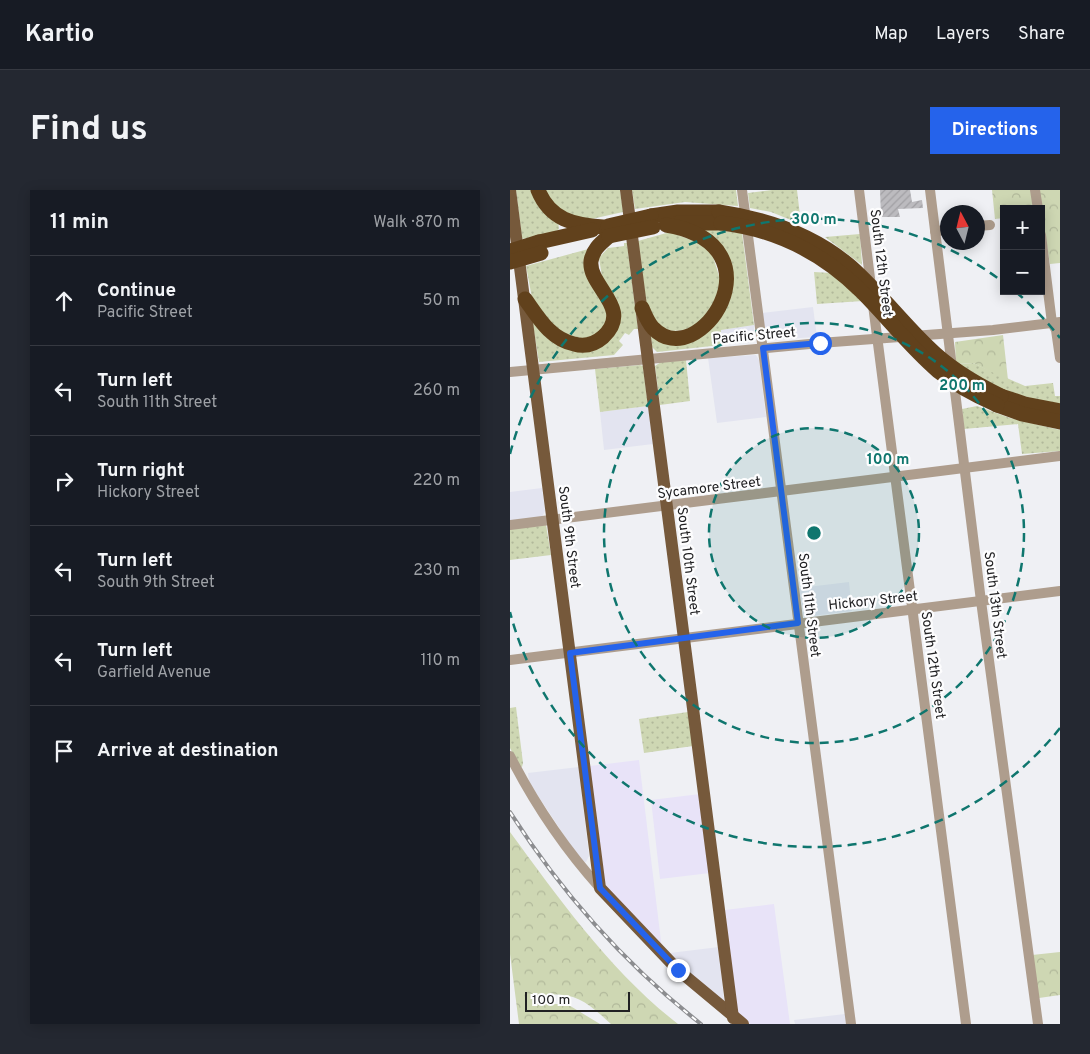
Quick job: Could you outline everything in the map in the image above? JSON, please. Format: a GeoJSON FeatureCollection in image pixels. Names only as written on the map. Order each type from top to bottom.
{"type":"FeatureCollection","features":[{"type":"Feature","properties":{"kind":"highway"},"geometry":{"type":"LineString","coordinates":[[538,190],[546,206],[560,218],[579,226],[607,230]]}},
{"type":"Feature","properties":{"kind":"highway"},"geometry":{"type":"LineString","coordinates":[[510,251],[540,248],[607,230],[657,223],[678,212],[720,218],[761,220],[802,236],[828,250],[869,284],[928,348],[964,377],[999,401],[1022,414],[1060,422]]}},
{"type":"Feature","properties":{"kind":"highway"},"geometry":{"type":"LineString","coordinates":[[642,308],[648,322],[657,332],[676,338],[692,334],[707,325],[718,312],[725,296],[726,271],[716,249],[702,236],[693,232],[657,223]]}},
{"type":"Feature","properties":{"kind":"highway"},"geometry":{"type":"LineString","coordinates":[[525,299],[548,330],[558,338],[583,346],[600,339],[612,324],[613,311],[610,299],[592,272],[591,260],[607,230]]}},
{"type":"Feature","properties":{"kind":"highway"},"geometry":{"type":"LineString","coordinates":[[510,262],[540,248]]}},
{"type":"Feature","properties":{"kind":"highway"},"geometry":{"type":"LineString","coordinates":[[999,401],[1060,411]]}},
{"type":"Feature","properties":{"kind":"main road","name":"South 9th Street"},"geometry":{"type":"LineString","coordinates":[[510,190],[600,888]]}},
{"type":"Feature","properties":{"kind":"main road","name":"South 10th Street"},"geometry":{"type":"LineString","coordinates":[[626,190],[684,638],[737,1022]]}},
{"type":"Feature","properties":{"kind":"main road"},"geometry":{"type":"LineString","coordinates":[[600,888],[678,970],[737,1022]]}},
{"type":"Feature","properties":{"kind":"street","name":"South 11th Street"},"geometry":{"type":"LineString","coordinates":[[742,190],[851,1024]]}},
{"type":"Feature","properties":{"kind":"street","name":"South 12th Street"},"geometry":{"type":"LineString","coordinates":[[859,190],[966,1024]]}},
{"type":"Feature","properties":{"kind":"street","name":"South 13th Street"},"geometry":{"type":"LineString","coordinates":[[930,190],[981,601],[1038,1024]]}},
{"type":"Feature","properties":{"kind":"street"},"geometry":{"type":"LineString","coordinates":[[1035,190],[1037,205]]}},
{"type":"Feature","properties":{"kind":"street"},"geometry":{"type":"LineString","coordinates":[[985,225],[990,225]]}},
{"type":"Feature","properties":{"kind":"street"},"geometry":{"type":"LineString","coordinates":[[936,231],[940,231]]}},
{"type":"Feature","properties":{"kind":"street"},"geometry":{"type":"LineString","coordinates":[[1044,250],[1060,358]]}},
{"type":"Feature","properties":{"kind":"street","name":"Pacific Street"},"geometry":{"type":"LineString","coordinates":[[510,372],[1056,322]]}},
{"type":"Feature","properties":{"kind":"street","name":"Sycamore Street"},"geometry":{"type":"LineString","coordinates":[[510,525],[1060,456]]}},
{"type":"Feature","properties":{"kind":"street","name":"Hickory Street"},"geometry":{"type":"LineString","coordinates":[[510,660],[1060,591]]}},
{"type":"Feature","properties":{"kind":"street"},"geometry":{"type":"LineString","coordinates":[[510,756],[548,820],[584,870],[600,888]]}},
{"type":"Feature","properties":{"kind":"shaded area"},"geometry":{"type":"Polygon","coordinates":[[[813,307],[817,337],[767,340],[762,313],[813,307]]]}},
{"type":"Feature","properties":{"kind":"shaded area"},"geometry":{"type":"Polygon","coordinates":[[[754,325],[754,342],[721,345],[720,330],[754,325]]]}},
{"type":"Feature","properties":{"kind":"shaded area"},"geometry":{"type":"Polygon","coordinates":[[[756,355],[759,360],[766,417],[717,423],[708,358],[756,355]]]}},
{"type":"Feature","properties":{"kind":"shaded area"},"geometry":{"type":"Polygon","coordinates":[[[648,406],[653,444],[604,450],[600,412],[648,406]]]}},
{"type":"Feature","properties":{"kind":"shaded area"},"geometry":{"type":"Polygon","coordinates":[[[542,488],[545,511],[542,517],[510,522],[510,492],[542,488]]]}},
{"type":"Feature","properties":{"kind":"shaded area"},"geometry":{"type":"Polygon","coordinates":[[[849,582],[852,611],[804,617],[799,588],[849,582]]]}},
{"type":"Feature","properties":{"kind":"shaded area"},"geometry":{"type":"Polygon","coordinates":[[[639,760],[662,949],[606,889],[590,766],[639,760]]]}},
{"type":"Feature","properties":{"kind":"shaded area"},"geometry":{"type":"Polygon","coordinates":[[[579,767],[589,856],[586,862],[581,861],[529,782],[528,773],[579,767]]]}},
{"type":"Feature","properties":{"kind":"shaded area"},"geometry":{"type":"Polygon","coordinates":[[[700,794],[710,873],[660,879],[651,800],[700,794]]]}},
{"type":"Feature","properties":{"kind":"shaded area"},"geometry":{"type":"Polygon","coordinates":[[[774,904],[790,1024],[750,1024],[737,1013],[725,910],[774,904]]]}},
{"type":"Feature","properties":{"kind":"shaded area"},"geometry":{"type":"Polygon","coordinates":[[[719,947],[724,1000],[722,1001],[671,958],[670,953],[719,947]]]}},
{"type":"Feature","properties":{"kind":"shaded area"},"geometry":{"type":"Polygon","coordinates":[[[845,1014],[846,1024],[795,1024],[794,1020],[845,1014]]]}},
{"type":"Feature","properties":{"kind":"green space"},"geometry":{"type":"Polygon","coordinates":[[[516,190],[535,190],[558,221],[559,229],[553,233],[522,239],[516,190]]]}},
{"type":"Feature","properties":{"kind":"green space"},"geometry":{"type":"Polygon","coordinates":[[[542,190],[620,190],[623,212],[587,220],[566,216],[542,190]]]}},
{"type":"Feature","properties":{"kind":"green space"},"geometry":{"type":"Polygon","coordinates":[[[632,190],[736,190],[738,206],[685,202],[635,209],[632,190]]]}},
{"type":"Feature","properties":{"kind":"green space"},"geometry":{"type":"Polygon","coordinates":[[[772,190],[797,190],[801,224],[771,212],[750,208],[748,193],[772,190]]]}},
{"type":"Feature","properties":{"kind":"green space"},"geometry":{"type":"Polygon","coordinates":[[[992,190],[1060,190],[1060,263],[1050,264],[1045,233],[1045,205],[1000,205],[1000,218],[995,219],[992,190]]]}},
{"type":"Feature","properties":{"kind":"green space"},"geometry":{"type":"Polygon","coordinates":[[[698,228],[742,233],[754,325],[721,330],[721,345],[657,352],[652,347],[650,329],[683,339],[731,288],[698,228]]]}},
{"type":"Feature","properties":{"kind":"green space"},"geometry":{"type":"Polygon","coordinates":[[[670,232],[710,247],[723,289],[698,322],[691,327],[672,331],[659,329],[647,309],[638,241],[670,232]]]}},
{"type":"Feature","properties":{"kind":"green space"},"geometry":{"type":"Polygon","coordinates":[[[860,234],[862,265],[825,237],[860,234]]]}},
{"type":"Feature","properties":{"kind":"green space"},"geometry":{"type":"Polygon","coordinates":[[[624,243],[627,243],[638,329],[634,329],[629,335],[625,333],[619,341],[623,345],[614,355],[539,362],[532,319],[570,347],[611,333],[599,258],[608,248],[624,246],[624,243]]]}},
{"type":"Feature","properties":{"kind":"green space"},"geometry":{"type":"Polygon","coordinates":[[[592,248],[607,299],[608,323],[590,340],[559,334],[532,298],[526,266],[592,248]]]}},
{"type":"Feature","properties":{"kind":"green space"},"geometry":{"type":"Polygon","coordinates":[[[814,272],[831,273],[863,301],[817,304],[814,272]]]}},
{"type":"Feature","properties":{"kind":"green space"},"geometry":{"type":"Polygon","coordinates":[[[1003,335],[1008,380],[973,363],[956,364],[955,342],[1003,335]]]}},
{"type":"Feature","properties":{"kind":"green space"},"geometry":{"type":"Polygon","coordinates":[[[686,360],[690,401],[660,405],[655,366],[661,362],[686,360]]]}},
{"type":"Feature","properties":{"kind":"green space"},"geometry":{"type":"Polygon","coordinates":[[[973,363],[1025,386],[1053,383],[1055,396],[1060,396],[1060,406],[998,389],[956,364],[973,363]]]}},
{"type":"Feature","properties":{"kind":"green space"},"geometry":{"type":"Polygon","coordinates":[[[643,366],[648,406],[600,412],[595,369],[643,366]]]}},
{"type":"Feature","properties":{"kind":"green space"},"geometry":{"type":"Polygon","coordinates":[[[977,406],[1010,418],[1060,430],[1060,451],[1022,454],[1018,424],[964,429],[962,409],[977,406]]]}},
{"type":"Feature","properties":{"kind":"green space"},"geometry":{"type":"Polygon","coordinates":[[[546,525],[551,555],[510,560],[510,529],[546,525]]]}},
{"type":"Feature","properties":{"kind":"green space"},"geometry":{"type":"Polygon","coordinates":[[[516,707],[522,767],[519,766],[510,748],[510,708],[516,707]]]}},
{"type":"Feature","properties":{"kind":"green space"},"geometry":{"type":"Polygon","coordinates":[[[688,712],[693,746],[644,753],[639,719],[688,712]]]}},
{"type":"Feature","properties":{"kind":"green space"},"geometry":{"type":"Polygon","coordinates":[[[510,832],[567,909],[609,958],[654,1004],[678,1024],[611,1024],[582,1001],[567,996],[547,995],[549,1004],[567,1004],[600,1024],[519,1024],[510,954],[510,832]]]}},
{"type":"Feature","properties":{"kind":"green space"},"geometry":{"type":"Polygon","coordinates":[[[1060,952],[1060,995],[1039,998],[1032,955],[1060,952]]]}},
{"type":"Feature","properties":{"kind":"building"},"geometry":{"type":"Polygon","coordinates":[[[880,190],[910,190],[912,202],[922,200],[923,208],[898,209],[900,217],[881,217],[880,190]]]}},
{"type":"Feature","properties":{"kind":"railway"},"geometry":{"type":"LineString","coordinates":[[510,812],[551,871],[596,926],[647,977],[701,1024]]}},
{"type":"Feature","properties":{"kind":"route"},"geometry":{"type":"LineString","coordinates":[[678,970],[645,938],[600,888],[570,653],[798,623],[763,348],[820,343]]}}]}
